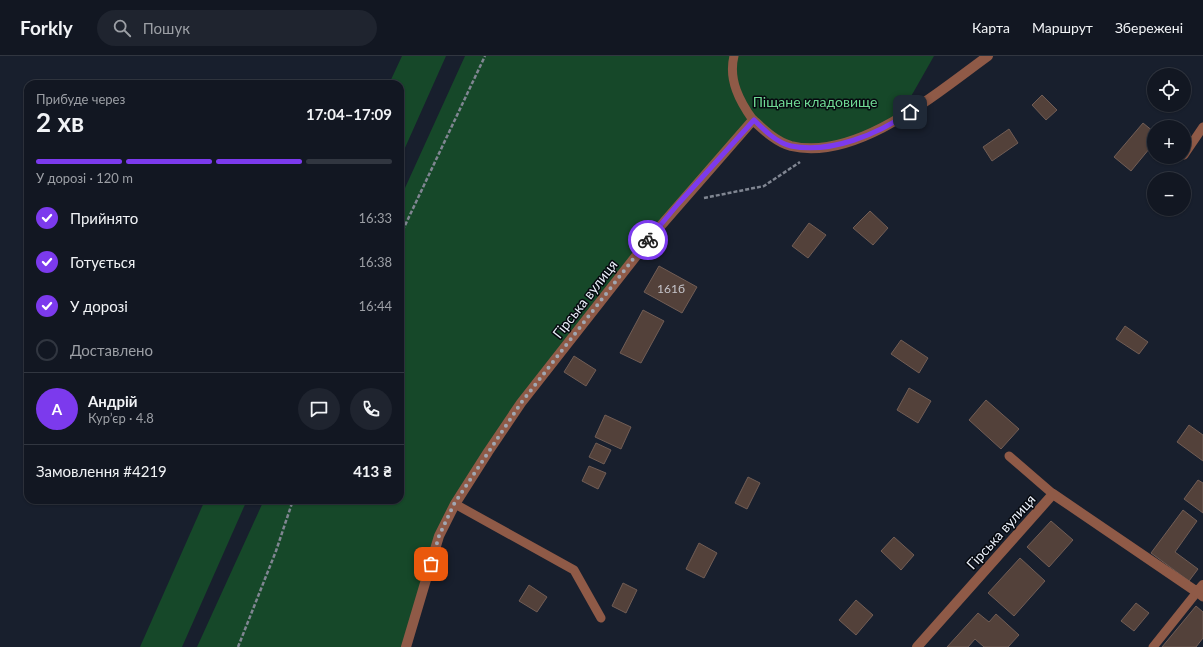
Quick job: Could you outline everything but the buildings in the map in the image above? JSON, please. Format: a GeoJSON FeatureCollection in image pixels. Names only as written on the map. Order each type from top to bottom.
{"type":"FeatureCollection","features":[{"type":"Feature","properties":{"kind":"street"},"geometry":{"type":"LineString","coordinates":[[754,120],[771,136],[790,146],[820,148],[854,140],[897,121],[988,56]]}},
{"type":"Feature","properties":{"kind":"street","name":"Гірська вулиця"},"geometry":{"type":"LineString","coordinates":[[406,647],[439,536],[454,504],[521,403],[636,255],[678,204],[754,120]]}},
{"type":"Feature","properties":{"kind":"street","name":"Гірська вулиця"},"geometry":{"type":"LineString","coordinates":[[917,647],[1053,494],[1201,592]]}},
{"type":"Feature","properties":{"kind":"lane"},"geometry":{"type":"LineString","coordinates":[[734,56],[732,62],[734,86],[741,104],[754,120]]}},
{"type":"Feature","properties":{"kind":"lane"},"geometry":{"type":"LineString","coordinates":[[1191,145],[1203,128]]}},
{"type":"Feature","properties":{"kind":"lane"},"geometry":{"type":"LineString","coordinates":[[1009,456],[1053,494]]}},
{"type":"Feature","properties":{"kind":"lane"},"geometry":{"type":"LineString","coordinates":[[454,504],[574,570],[601,618]]}},
{"type":"Feature","properties":{"kind":"lane"},"geometry":{"type":"LineString","coordinates":[[1153,647],[1201,592]]}},
{"type":"Feature","properties":{"kind":"path"},"geometry":{"type":"LineString","coordinates":[[404,228],[485,56]]}},
{"type":"Feature","properties":{"kind":"path"},"geometry":{"type":"LineString","coordinates":[[701,199],[764,186],[820,148]]}},
{"type":"Feature","properties":{"kind":"path"},"geometry":{"type":"LineString","coordinates":[[238,647],[276,551],[292,504]]}},
{"type":"Feature","properties":{"kind":"green space"},"geometry":{"type":"Polygon","coordinates":[[[402,56],[446,56],[404,150],[404,80],[391,80],[402,56]]]}},
{"type":"Feature","properties":{"kind":"green space","name":"Піщане кладовище"},"geometry":{"type":"Polygon","coordinates":[[[465,56],[934,56],[897,121],[854,140],[790,146],[753,120],[521,403],[455,504],[406,647],[197,647],[262,504],[404,504],[404,190],[465,56]]]}},
{"type":"Feature","properties":{"kind":"green space"},"geometry":{"type":"Polygon","coordinates":[[[203,504],[245,504],[182,647],[140,647],[203,504]]]}},
{"type":"Feature","properties":{"kind":"way so far"},"geometry":{"type":"LineString","coordinates":[[431,564],[439,536],[454,504],[521,403],[648,240]]}},
{"type":"Feature","properties":{"kind":"route"},"geometry":{"type":"LineString","coordinates":[[648,240],[678,204],[754,120],[771,136],[790,146],[820,148],[854,140],[897,121],[910,112]]}}]}
